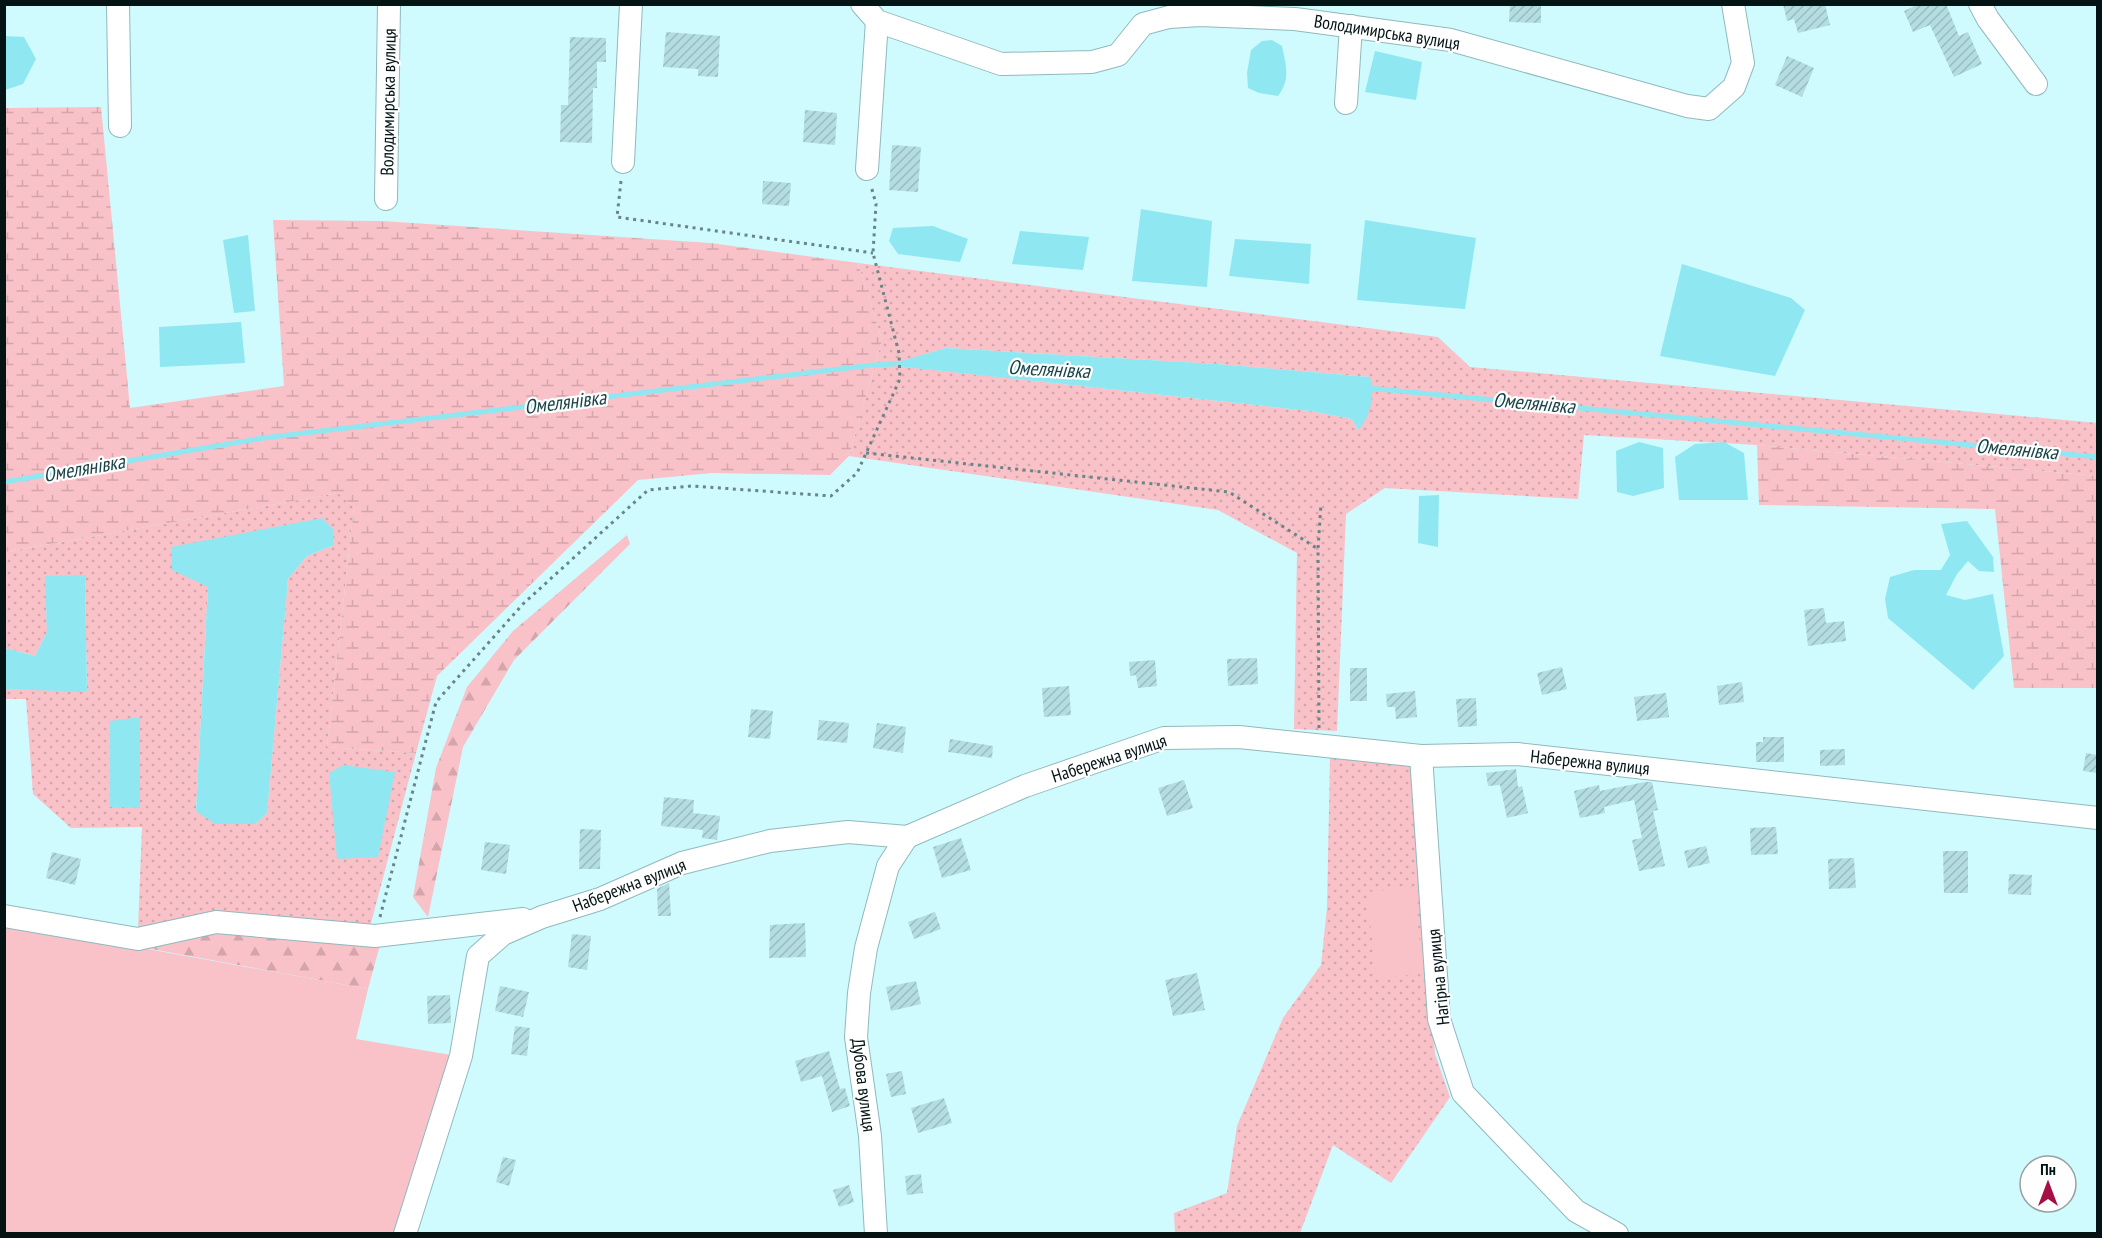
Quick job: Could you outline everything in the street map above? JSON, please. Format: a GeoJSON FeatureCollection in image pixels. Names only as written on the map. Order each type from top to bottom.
{"type":"FeatureCollection","features":[{"type":"Feature","properties":{"kind":"street"},"geometry":{"type":"LineString","coordinates":[[118,4],[120,126]]}},
{"type":"Feature","properties":{"kind":"street","name":"Володимирська вулиця"},"geometry":{"type":"LineString","coordinates":[[386,199],[389,4]]}},
{"type":"Feature","properties":{"kind":"street"},"geometry":{"type":"LineString","coordinates":[[623,162],[631,4]]}},
{"type":"Feature","properties":{"kind":"street","name":"Володимирська вулиця"},"geometry":{"type":"LineString","coordinates":[[869,13],[1001,64],[1092,62],[1118,55],[1143,24],[1169,17],[1200,15],[1295,19],[1451,40],[1687,106],[1709,109],[1734,87],[1743,63],[1733,4]]}},
{"type":"Feature","properties":{"kind":"street"},"geometry":{"type":"LineString","coordinates":[[1980,4],[1988,19],[2036,84]]}},
{"type":"Feature","properties":{"kind":"street"},"geometry":{"type":"LineString","coordinates":[[867,169],[869,13]]}},
{"type":"Feature","properties":{"kind":"street"},"geometry":{"type":"LineString","coordinates":[[1346,103],[1351,26]]}},
{"type":"Feature","properties":{"kind":"street","name":"Набережна вулиця"},"geometry":{"type":"LineString","coordinates":[[405,1233],[461,1056],[478,956],[503,934],[542,916],[600,898],[682,864],[771,841],[848,832],[907,837],[1025,786],[1164,738],[1239,737],[1421,756],[1517,754],[2097,818]]}},
{"type":"Feature","properties":{"kind":"street","name":"Нагірна вулиця"},"geometry":{"type":"LineString","coordinates":[[1421,756],[1439,1019],[1463,1093],[1575,1211],[1617,1233]]}},
{"type":"Feature","properties":{"kind":"street","name":"Дубова вулиця"},"geometry":{"type":"LineString","coordinates":[[876,1233],[870,1136],[856,1037],[858,1004],[866,948],[888,866],[907,837]]}},
{"type":"Feature","properties":{"kind":"street"},"geometry":{"type":"LineString","coordinates":[[4,916],[138,939],[216,922],[375,936],[542,916]]}},
{"type":"Feature","properties":{"kind":"path"},"geometry":{"type":"LineString","coordinates":[[623,162],[617,218],[873,253]]}},
{"type":"Feature","properties":{"kind":"path"},"geometry":{"type":"LineString","coordinates":[[375,936],[436,702],[524,604],[648,490],[692,486],[831,496],[857,473],[900,379],[899,354],[873,253],[876,204],[867,169]]}},
{"type":"Feature","properties":{"kind":"path"},"geometry":{"type":"LineString","coordinates":[[866,453],[1229,492],[1318,549]]}},
{"type":"Feature","properties":{"kind":"path"},"geometry":{"type":"LineString","coordinates":[[1319,745],[1318,549],[1321,504]]}},
{"type":"Feature","properties":{"kind":"green space"},"geometry":{"type":"Polygon","coordinates":[[[101,107],[130,408],[284,386],[273,220],[382,221],[710,243],[858,263],[882,340],[849,456],[830,475],[712,473],[638,480],[437,676],[416,753],[327,747],[354,507],[338,493],[5,552],[5,108],[101,107]]]}},
{"type":"Feature","properties":{"kind":"green space"},"geometry":{"type":"Polygon","coordinates":[[[858,263],[1438,337],[1470,367],[2098,423],[2097,476],[1757,445],[1584,435],[1578,499],[1385,488],[1346,514],[1337,731],[1294,729],[1297,553],[1218,510],[849,456],[882,340],[858,263]],[[946,348],[889,365],[1310,411],[1352,419],[1358,430],[1370,377],[1217,364],[946,348]]]}},
{"type":"Feature","properties":{"kind":"green space"},"geometry":{"type":"Polygon","coordinates":[[[1757,445],[2097,476],[2097,688],[2014,688],[1995,509],[1759,505],[1757,445]]]}},
{"type":"Feature","properties":{"kind":"green space"},"geometry":{"type":"Polygon","coordinates":[[[338,493],[354,507],[327,747],[416,753],[370,927],[138,929],[142,827],[71,828],[33,794],[26,699],[5,699],[5,689],[87,691],[85,576],[46,576],[47,632],[35,656],[5,648],[5,552],[338,493]],[[334,545],[208,587],[196,811],[255,824],[267,813],[288,579],[307,556],[334,545]]]}},
{"type":"Feature","properties":{"kind":"green space"},"geometry":{"type":"Polygon","coordinates":[[[627,535],[630,544],[514,660],[463,747],[428,917],[413,897],[436,768],[467,687],[513,631],[627,535]]]}},
{"type":"Feature","properties":{"kind":"green space"},"geometry":{"type":"Polygon","coordinates":[[[1330,758],[1414,766],[1435,1054],[1450,1097],[1391,1183],[1333,1145],[1300,1233],[1175,1233],[1174,1213],[1227,1193],[1237,1126],[1283,1018],[1321,965],[1327,908],[1330,758]]]}},
{"type":"Feature","properties":{"kind":"green space"},"geometry":{"type":"Polygon","coordinates":[[[1414,887],[1423,974],[1376,978],[1367,892],[1414,887]]]}},
{"type":"Feature","properties":{"kind":"green space"},"geometry":{"type":"Polygon","coordinates":[[[4,923],[368,989],[356,1039],[457,1056],[400,1233],[5,1233],[4,923]]]}},
{"type":"Feature","properties":{"kind":"green space"},"geometry":{"type":"Polygon","coordinates":[[[214,931],[380,945],[368,989],[146,948],[214,931]]]}},
{"type":"Feature","properties":{"kind":"water"},"geometry":{"type":"Polygon","coordinates":[[[5,36],[24,37],[36,59],[23,84],[5,90],[5,36]]]}},
{"type":"Feature","properties":{"kind":"water"},"geometry":{"type":"Polygon","coordinates":[[[1272,40],[1282,46],[1286,66],[1285,84],[1278,96],[1259,93],[1248,88],[1247,73],[1251,50],[1262,41],[1272,40]]]}},
{"type":"Feature","properties":{"kind":"water"},"geometry":{"type":"Polygon","coordinates":[[[1375,51],[1422,62],[1416,100],[1365,92],[1375,51]]]}},
{"type":"Feature","properties":{"kind":"water"},"geometry":{"type":"Polygon","coordinates":[[[1141,209],[1212,221],[1207,287],[1132,281],[1141,209]]]}},
{"type":"Feature","properties":{"kind":"water"},"geometry":{"type":"Polygon","coordinates":[[[1365,220],[1476,238],[1465,309],[1357,300],[1365,220]]]}},
{"type":"Feature","properties":{"kind":"water"},"geometry":{"type":"Polygon","coordinates":[[[933,226],[968,239],[960,262],[898,254],[889,241],[893,228],[933,226]]]}},
{"type":"Feature","properties":{"kind":"water"},"geometry":{"type":"Polygon","coordinates":[[[1020,231],[1089,237],[1083,270],[1012,264],[1020,231]]]}},
{"type":"Feature","properties":{"kind":"water"},"geometry":{"type":"Polygon","coordinates":[[[248,235],[255,311],[234,313],[223,240],[248,235]]]}},
{"type":"Feature","properties":{"kind":"water"},"geometry":{"type":"Polygon","coordinates":[[[1235,239],[1311,244],[1309,284],[1229,276],[1235,239]]]}},
{"type":"Feature","properties":{"kind":"water"},"geometry":{"type":"Polygon","coordinates":[[[1682,264],[1791,298],[1805,310],[1775,376],[1660,356],[1682,264]]]}},
{"type":"Feature","properties":{"kind":"water"},"geometry":{"type":"Polygon","coordinates":[[[241,322],[245,363],[160,367],[159,327],[241,322]]]}},
{"type":"Feature","properties":{"kind":"water"},"geometry":{"type":"Polygon","coordinates":[[[946,348],[1217,364],[1370,377],[1372,398],[1366,419],[1358,430],[1352,419],[1310,411],[887,365],[946,348]]]}},
{"type":"Feature","properties":{"kind":"water"},"geometry":{"type":"Polygon","coordinates":[[[1639,442],[1663,448],[1664,488],[1633,496],[1617,492],[1616,451],[1639,442]]]}},
{"type":"Feature","properties":{"kind":"water"},"geometry":{"type":"Polygon","coordinates":[[[1724,442],[1744,453],[1748,500],[1679,500],[1675,457],[1695,444],[1724,442]]]}},
{"type":"Feature","properties":{"kind":"water"},"geometry":{"type":"Polygon","coordinates":[[[1439,495],[1438,547],[1418,543],[1419,496],[1439,495]]]}},
{"type":"Feature","properties":{"kind":"water"},"geometry":{"type":"Polygon","coordinates":[[[322,518],[333,529],[334,545],[307,556],[288,579],[267,813],[255,824],[215,824],[196,811],[208,587],[172,570],[171,547],[322,518]]]}},
{"type":"Feature","properties":{"kind":"water"},"geometry":{"type":"Polygon","coordinates":[[[1967,521],[1993,557],[1994,572],[1979,571],[1968,561],[1957,574],[1946,595],[1965,600],[1993,594],[2004,656],[1973,690],[1888,618],[1885,599],[1890,577],[1914,570],[1941,570],[1950,555],[1941,524],[1967,521]]]}},
{"type":"Feature","properties":{"kind":"water"},"geometry":{"type":"Polygon","coordinates":[[[85,575],[87,692],[5,689],[5,648],[35,656],[47,632],[45,576],[85,575]]]}},
{"type":"Feature","properties":{"kind":"water"},"geometry":{"type":"Polygon","coordinates":[[[140,717],[140,808],[110,807],[110,721],[140,717]]]}},
{"type":"Feature","properties":{"kind":"water"},"geometry":{"type":"Polygon","coordinates":[[[343,765],[395,772],[378,857],[337,859],[329,773],[343,765]]]}},
{"type":"Feature","properties":{"kind":"building"},"geometry":{"type":"Polygon","coordinates":[[[1510,4],[1541,4],[1541,23],[1509,22],[1510,4]]]}},
{"type":"Feature","properties":{"kind":"building"},"geometry":{"type":"Polygon","coordinates":[[[1783,4],[1825,4],[1830,25],[1798,33],[1794,19],[1787,21],[1783,4]]]}},
{"type":"Feature","properties":{"kind":"building"},"geometry":{"type":"Polygon","coordinates":[[[1919,4],[1946,4],[1959,36],[1968,32],[1982,64],[1954,77],[1930,25],[1913,32],[1904,11],[1919,4]]]}},
{"type":"Feature","properties":{"kind":"building"},"geometry":{"type":"Polygon","coordinates":[[[666,32],[720,36],[718,77],[698,76],[698,69],[663,67],[666,32]]]}},
{"type":"Feature","properties":{"kind":"building"},"geometry":{"type":"Polygon","coordinates":[[[570,37],[606,38],[606,62],[597,62],[597,88],[593,88],[592,143],[560,142],[561,105],[568,105],[570,37]]]}},
{"type":"Feature","properties":{"kind":"building"},"geometry":{"type":"Polygon","coordinates":[[[1787,56],[1814,68],[1802,97],[1775,85],[1787,56]]]}},
{"type":"Feature","properties":{"kind":"building"},"geometry":{"type":"Polygon","coordinates":[[[805,110],[837,113],[835,145],[803,142],[805,110]]]}},
{"type":"Feature","properties":{"kind":"building"},"geometry":{"type":"Polygon","coordinates":[[[892,145],[921,147],[918,192],[889,190],[892,145]]]}},
{"type":"Feature","properties":{"kind":"building"},"geometry":{"type":"Polygon","coordinates":[[[763,181],[791,183],[789,206],[762,204],[763,181]]]}},
{"type":"Feature","properties":{"kind":"building"},"geometry":{"type":"Polygon","coordinates":[[[1824,608],[1826,623],[1844,621],[1846,641],[1808,646],[1804,610],[1824,608]]]}},
{"type":"Feature","properties":{"kind":"building"},"geometry":{"type":"Polygon","coordinates":[[[1257,658],[1258,684],[1228,686],[1227,659],[1257,658]]]}},
{"type":"Feature","properties":{"kind":"building"},"geometry":{"type":"Polygon","coordinates":[[[1155,660],[1157,686],[1138,688],[1136,675],[1130,676],[1129,662],[1155,660]]]}},
{"type":"Feature","properties":{"kind":"building"},"geometry":{"type":"Polygon","coordinates":[[[1562,667],[1567,689],[1542,695],[1537,673],[1562,667]]]}},
{"type":"Feature","properties":{"kind":"building"},"geometry":{"type":"Polygon","coordinates":[[[1350,668],[1367,668],[1367,701],[1350,701],[1350,668]]]}},
{"type":"Feature","properties":{"kind":"building"},"geometry":{"type":"Polygon","coordinates":[[[1742,682],[1744,702],[1719,705],[1717,686],[1742,682]]]}},
{"type":"Feature","properties":{"kind":"building"},"geometry":{"type":"Polygon","coordinates":[[[1069,686],[1071,715],[1044,717],[1042,688],[1069,686]]]}},
{"type":"Feature","properties":{"kind":"building"},"geometry":{"type":"Polygon","coordinates":[[[1415,691],[1417,717],[1396,719],[1395,707],[1387,707],[1386,694],[1415,691]]]}},
{"type":"Feature","properties":{"kind":"building"},"geometry":{"type":"Polygon","coordinates":[[[1666,693],[1669,717],[1637,721],[1634,697],[1666,693]]]}},
{"type":"Feature","properties":{"kind":"building"},"geometry":{"type":"Polygon","coordinates":[[[1476,698],[1477,726],[1458,727],[1456,699],[1476,698]]]}},
{"type":"Feature","properties":{"kind":"building"},"geometry":{"type":"Polygon","coordinates":[[[751,709],[773,711],[770,739],[748,737],[751,709]]]}},
{"type":"Feature","properties":{"kind":"building"},"geometry":{"type":"Polygon","coordinates":[[[819,720],[849,723],[847,743],[817,740],[819,720]]]}},
{"type":"Feature","properties":{"kind":"building"},"geometry":{"type":"Polygon","coordinates":[[[877,723],[906,727],[903,753],[873,748],[877,723]]]}},
{"type":"Feature","properties":{"kind":"building"},"geometry":{"type":"Polygon","coordinates":[[[1763,737],[1784,737],[1784,762],[1756,762],[1756,742],[1763,742],[1763,737]]]}},
{"type":"Feature","properties":{"kind":"building"},"geometry":{"type":"Polygon","coordinates":[[[950,739],[993,746],[992,758],[948,752],[950,739]]]}},
{"type":"Feature","properties":{"kind":"building"},"geometry":{"type":"Polygon","coordinates":[[[1845,749],[1845,765],[1820,766],[1820,750],[1845,749]]]}},
{"type":"Feature","properties":{"kind":"building"},"geometry":{"type":"Polygon","coordinates":[[[2086,753],[2097,755],[2097,773],[2083,771],[2086,753]]]}},
{"type":"Feature","properties":{"kind":"building"},"geometry":{"type":"Polygon","coordinates":[[[1516,769],[1518,787],[1522,786],[1528,813],[1507,818],[1500,785],[1488,786],[1486,773],[1516,769]]]}},
{"type":"Feature","properties":{"kind":"building"},"geometry":{"type":"Polygon","coordinates":[[[1184,780],[1193,808],[1167,816],[1158,788],[1184,780]]]}},
{"type":"Feature","properties":{"kind":"building"},"geometry":{"type":"Polygon","coordinates":[[[1652,782],[1658,810],[1653,811],[1665,866],[1639,871],[1632,840],[1642,838],[1634,800],[1604,807],[1605,813],[1580,818],[1574,791],[1599,785],[1600,791],[1652,782]]]}},
{"type":"Feature","properties":{"kind":"building"},"geometry":{"type":"Polygon","coordinates":[[[664,797],[694,800],[693,813],[720,816],[717,840],[702,838],[703,830],[661,826],[664,797]]]}},
{"type":"Feature","properties":{"kind":"building"},"geometry":{"type":"Polygon","coordinates":[[[1776,827],[1778,854],[1751,855],[1750,828],[1776,827]]]}},
{"type":"Feature","properties":{"kind":"building"},"geometry":{"type":"Polygon","coordinates":[[[580,829],[601,830],[600,869],[579,869],[580,829]]]}},
{"type":"Feature","properties":{"kind":"building"},"geometry":{"type":"Polygon","coordinates":[[[961,838],[971,870],[942,878],[933,847],[961,838]]]}},
{"type":"Feature","properties":{"kind":"building"},"geometry":{"type":"Polygon","coordinates":[[[485,842],[510,845],[506,874],[481,870],[485,842]]]}},
{"type":"Feature","properties":{"kind":"building"},"geometry":{"type":"Polygon","coordinates":[[[1706,846],[1710,863],[1688,868],[1684,851],[1706,846]]]}},
{"type":"Feature","properties":{"kind":"building"},"geometry":{"type":"Polygon","coordinates":[[[1943,851],[1968,851],[1968,893],[1944,893],[1943,851]]]}},
{"type":"Feature","properties":{"kind":"building"},"geometry":{"type":"Polygon","coordinates":[[[52,852],[81,859],[75,885],[46,878],[52,852]]]}},
{"type":"Feature","properties":{"kind":"building"},"geometry":{"type":"Polygon","coordinates":[[[1854,858],[1856,888],[1829,889],[1828,859],[1854,858]]]}},
{"type":"Feature","properties":{"kind":"building"},"geometry":{"type":"Polygon","coordinates":[[[2009,874],[2032,875],[2031,895],[2008,894],[2009,874]]]}},
{"type":"Feature","properties":{"kind":"building"},"geometry":{"type":"Polygon","coordinates":[[[669,883],[671,916],[658,916],[657,889],[669,883]]]}},
{"type":"Feature","properties":{"kind":"building"},"geometry":{"type":"Polygon","coordinates":[[[935,912],[941,929],[914,939],[908,922],[935,912]]]}},
{"type":"Feature","properties":{"kind":"building"},"geometry":{"type":"Polygon","coordinates":[[[805,923],[806,957],[769,958],[770,925],[805,923]]]}},
{"type":"Feature","properties":{"kind":"building"},"geometry":{"type":"Polygon","coordinates":[[[572,934],[591,936],[587,970],[568,967],[572,934]]]}},
{"type":"Feature","properties":{"kind":"building"},"geometry":{"type":"Polygon","coordinates":[[[1197,973],[1205,1010],[1173,1016],[1165,980],[1197,973]]]}},
{"type":"Feature","properties":{"kind":"building"},"geometry":{"type":"Polygon","coordinates":[[[916,981],[921,1004],[891,1011],[886,987],[916,981]]]}},
{"type":"Feature","properties":{"kind":"building"},"geometry":{"type":"Polygon","coordinates":[[[500,986],[529,992],[523,1017],[495,1011],[500,986]]]}},
{"type":"Feature","properties":{"kind":"building"},"geometry":{"type":"Polygon","coordinates":[[[450,995],[451,1023],[428,1024],[427,996],[450,995]]]}},
{"type":"Feature","properties":{"kind":"building"},"geometry":{"type":"Polygon","coordinates":[[[515,1026],[530,1028],[527,1056],[511,1054],[515,1026]]]}},
{"type":"Feature","properties":{"kind":"building"},"geometry":{"type":"Polygon","coordinates":[[[829,1051],[840,1089],[845,1088],[850,1106],[832,1112],[822,1076],[801,1082],[795,1061],[829,1051]]]}},
{"type":"Feature","properties":{"kind":"building"},"geometry":{"type":"Polygon","coordinates":[[[902,1071],[906,1094],[891,1097],[886,1074],[902,1071]]]}},
{"type":"Feature","properties":{"kind":"building"},"geometry":{"type":"Polygon","coordinates":[[[944,1098],[952,1123],[918,1133],[911,1108],[944,1098]]]}},
{"type":"Feature","properties":{"kind":"building"},"geometry":{"type":"Polygon","coordinates":[[[503,1157],[516,1160],[509,1186],[496,1182],[503,1157]]]}},
{"type":"Feature","properties":{"kind":"building"},"geometry":{"type":"Polygon","coordinates":[[[921,1174],[923,1193],[907,1195],[905,1176],[921,1174]]]}},
{"type":"Feature","properties":{"kind":"building"},"geometry":{"type":"Polygon","coordinates":[[[849,1185],[854,1202],[839,1207],[833,1190],[849,1185]]]}},
{"type":"Feature","properties":{"kind":"waterway","name":"Омелянівка"},"geometry":{"type":"LineString","coordinates":[[4,482],[263,438],[895,364]]}},
{"type":"Feature","properties":{"kind":"waterway","name":"Омелянівка"},"geometry":{"type":"LineString","coordinates":[[1368,388],[2098,457]]}}]}
